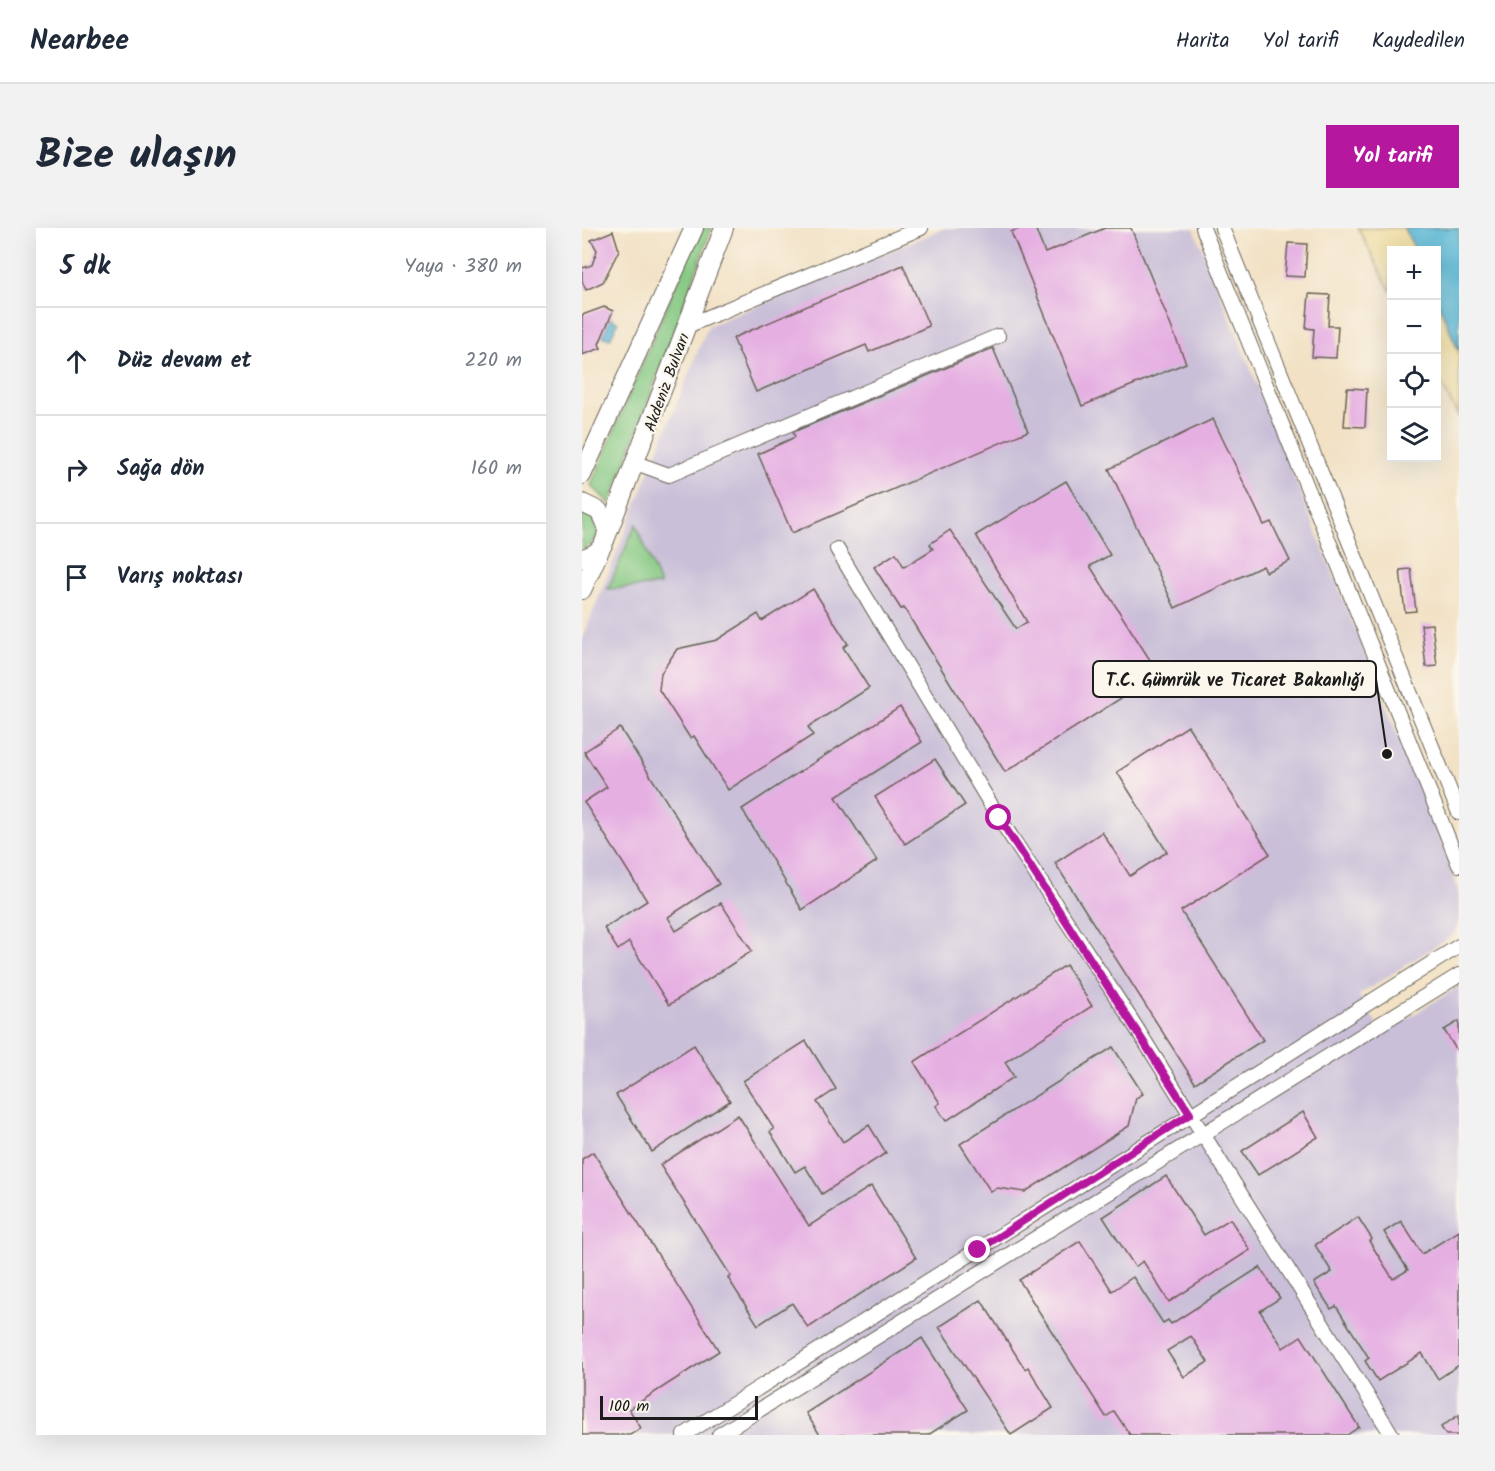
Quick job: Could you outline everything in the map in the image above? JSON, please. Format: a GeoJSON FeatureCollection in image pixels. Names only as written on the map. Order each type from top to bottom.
{"type":"FeatureCollection","features":[{"type":"Feature","properties":{"kind":"main road","name":"Akdeniz Bulvarı"},"geometry":{"type":"LineString","coordinates":[[582,475],[694,228]]}},
{"type":"Feature","properties":{"kind":"main road","name":"Akdeniz Bulvarı"},"geometry":{"type":"LineString","coordinates":[[582,590],[636,463],[724,228]]}},
{"type":"Feature","properties":{"kind":"main road"},"geometry":{"type":"LineString","coordinates":[[582,439],[600,435]]}},
{"type":"Feature","properties":{"kind":"main road"},"geometry":{"type":"LineString","coordinates":[[582,503],[599,511],[606,522],[604,541],[591,556],[582,558]]}},
{"type":"Feature","properties":{"kind":"street"},"geometry":{"type":"LineString","coordinates":[[687,326],[921,228]]}},
{"type":"Feature","properties":{"kind":"street"},"geometry":{"type":"LineString","coordinates":[[1203,228],[1459,865]]}},
{"type":"Feature","properties":{"kind":"street"},"geometry":{"type":"LineString","coordinates":[[1222,228],[1459,813]]}},
{"type":"Feature","properties":{"kind":"street"},"geometry":{"type":"LineString","coordinates":[[636,463],[669,475],[998,336]]}},
{"type":"Feature","properties":{"kind":"street"},"geometry":{"type":"LineString","coordinates":[[1268,387],[1284,380]]}},
{"type":"Feature","properties":{"kind":"street"},"geometry":{"type":"LineString","coordinates":[[1275,404],[1290,397]]}},
{"type":"Feature","properties":{"kind":"street"},"geometry":{"type":"LineString","coordinates":[[837,549],[999,818],[1190,1114],[1392,1435]]}},
{"type":"Feature","properties":{"kind":"street"},"geometry":{"type":"LineString","coordinates":[[684,1435],[1459,946]]}},
{"type":"Feature","properties":{"kind":"street"},"geometry":{"type":"LineString","coordinates":[[719,1435],[1317,1061],[1459,975]]}},
{"type":"Feature","properties":{"kind":"street"},"geometry":{"type":"LineString","coordinates":[[1307,1044],[1317,1061]]}},
{"type":"Feature","properties":{"kind":"shaded area"},"geometry":{"type":"Polygon","coordinates":[[[945,228],[1194,228],[1448,860],[1459,894],[1459,921],[1453,935],[1359,995],[1383,1034],[1459,986],[1459,1435],[582,1435],[582,639],[708,326],[945,228]]]}},
{"type":"Feature","properties":{"kind":"green space"},"geometry":{"type":"Polygon","coordinates":[[[700,228],[712,228],[610,504],[591,485],[700,228]]]}},
{"type":"Feature","properties":{"kind":"green space"},"geometry":{"type":"Polygon","coordinates":[[[582,513],[594,520],[598,531],[594,543],[582,550],[582,513]]]}},
{"type":"Feature","properties":{"kind":"green space"},"geometry":{"type":"Polygon","coordinates":[[[636,524],[660,585],[608,589],[636,524]]]}},
{"type":"Feature","properties":{"kind":"sand"},"geometry":{"type":"Polygon","coordinates":[[[1358,228],[1405,228],[1413,246],[1387,246],[1387,284],[1358,228]]]}},
{"type":"Feature","properties":{"kind":"sand"},"geometry":{"type":"Polygon","coordinates":[[[1441,311],[1459,352],[1459,418],[1441,384],[1441,311]]]}},
{"type":"Feature","properties":{"kind":"water"},"geometry":{"type":"Polygon","coordinates":[[[1405,228],[1459,228],[1459,352],[1441,309],[1441,246],[1413,246],[1405,228]]]}},
{"type":"Feature","properties":{"kind":"water"},"geometry":{"type":"Polygon","coordinates":[[[610,318],[618,322],[610,339],[603,336],[610,318]]]}},
{"type":"Feature","properties":{"kind":"building"},"geometry":{"type":"Polygon","coordinates":[[[1021,228],[1035,228],[1045,253],[1105,228],[1131,228],[1186,363],[1082,406],[1011,232],[1021,228]]]}},
{"type":"Feature","properties":{"kind":"building"},"geometry":{"type":"Polygon","coordinates":[[[613,231],[619,250],[603,282],[586,290],[582,281],[582,268],[592,265],[597,250],[591,240],[613,231]]]}},
{"type":"Feature","properties":{"kind":"building"},"geometry":{"type":"Polygon","coordinates":[[[1288,243],[1307,244],[1305,277],[1285,276],[1288,243]]]}},
{"type":"Feature","properties":{"kind":"building"},"geometry":{"type":"Polygon","coordinates":[[[903,265],[929,326],[869,352],[866,345],[756,392],[733,338],[903,265]]]}},
{"type":"Feature","properties":{"kind":"building"},"geometry":{"type":"Polygon","coordinates":[[[1309,294],[1330,295],[1328,326],[1338,326],[1336,358],[1312,357],[1314,329],[1306,328],[1309,294]]]}},
{"type":"Feature","properties":{"kind":"building"},"geometry":{"type":"Polygon","coordinates":[[[604,307],[613,311],[599,344],[601,348],[582,355],[582,315],[604,307]]]}},
{"type":"Feature","properties":{"kind":"building"},"geometry":{"type":"Polygon","coordinates":[[[993,348],[1028,431],[792,533],[758,454],[795,437],[793,432],[993,348]]]}},
{"type":"Feature","properties":{"kind":"building"},"geometry":{"type":"Polygon","coordinates":[[[1347,388],[1367,389],[1365,427],[1344,426],[1347,388]]]}},
{"type":"Feature","properties":{"kind":"building"},"geometry":{"type":"Polygon","coordinates":[[[1213,419],[1264,525],[1271,522],[1290,561],[1266,572],[1263,566],[1175,608],[1109,469],[1213,419]]]}},
{"type":"Feature","properties":{"kind":"building"},"geometry":{"type":"Polygon","coordinates":[[[1066,481],[1110,555],[1090,566],[1159,674],[1005,772],[904,608],[901,609],[874,567],[896,553],[904,567],[933,549],[930,544],[950,530],[1016,629],[1027,622],[976,535],[1066,481]]]}},
{"type":"Feature","properties":{"kind":"building"},"geometry":{"type":"Polygon","coordinates":[[[1411,569],[1416,611],[1405,612],[1400,570],[1411,569]]]}},
{"type":"Feature","properties":{"kind":"building"},"geometry":{"type":"Polygon","coordinates":[[[813,589],[848,644],[843,647],[869,688],[808,727],[813,735],[728,790],[694,736],[690,738],[659,690],[661,673],[677,649],[717,640],[758,614],[762,621],[813,589]]]}},
{"type":"Feature","properties":{"kind":"building"},"geometry":{"type":"Polygon","coordinates":[[[1432,624],[1437,666],[1426,667],[1421,625],[1432,624]]]}},
{"type":"Feature","properties":{"kind":"building"},"geometry":{"type":"Polygon","coordinates":[[[900,707],[922,742],[836,797],[877,861],[802,910],[742,809],[900,707]]]}},
{"type":"Feature","properties":{"kind":"building"},"geometry":{"type":"Polygon","coordinates":[[[1188,726],[1270,854],[1181,911],[1263,1040],[1195,1083],[1055,863],[1102,832],[1130,876],[1167,852],[1117,772],[1188,726]]]}},
{"type":"Feature","properties":{"kind":"building"},"geometry":{"type":"Polygon","coordinates":[[[620,728],[719,884],[668,917],[676,931],[721,903],[752,951],[669,1005],[629,942],[618,950],[604,928],[647,901],[584,802],[607,787],[584,752],[620,728]]]}},
{"type":"Feature","properties":{"kind":"building"},"geometry":{"type":"Polygon","coordinates":[[[935,759],[965,805],[905,844],[875,797],[935,759]]]}},
{"type":"Feature","properties":{"kind":"building"},"geometry":{"type":"Polygon","coordinates":[[[1066,965],[1092,1006],[1005,1062],[1014,1077],[946,1121],[936,1106],[940,1103],[914,1062],[1066,965]]]}},
{"type":"Feature","properties":{"kind":"building"},"geometry":{"type":"Polygon","coordinates":[[[1459,1021],[1459,1054],[1444,1030],[1459,1021]]]}},
{"type":"Feature","properties":{"kind":"building"},"geometry":{"type":"Polygon","coordinates":[[[806,1041],[836,1089],[817,1102],[843,1142],[869,1125],[886,1153],[822,1194],[805,1166],[795,1172],[770,1132],[774,1129],[743,1081],[806,1041]]]}},
{"type":"Feature","properties":{"kind":"building"},"geometry":{"type":"Polygon","coordinates":[[[694,1045],[730,1101],[652,1152],[616,1095],[694,1045]]]}},
{"type":"Feature","properties":{"kind":"building"},"geometry":{"type":"Polygon","coordinates":[[[1113,1047],[1143,1094],[1136,1098],[1129,1126],[1025,1192],[997,1188],[991,1192],[960,1144],[1113,1047]]]}},
{"type":"Feature","properties":{"kind":"building"},"geometry":{"type":"Polygon","coordinates":[[[1303,1112],[1318,1137],[1258,1175],[1242,1151],[1303,1112]]]}},
{"type":"Feature","properties":{"kind":"building"},"geometry":{"type":"Polygon","coordinates":[[[738,1115],[809,1226],[871,1186],[916,1258],[808,1328],[792,1303],[758,1325],[728,1278],[731,1276],[660,1165],[738,1115]]]}},
{"type":"Feature","properties":{"kind":"building"},"geometry":{"type":"Polygon","coordinates":[[[593,1152],[719,1351],[629,1409],[641,1428],[630,1435],[582,1435],[582,1159],[593,1152]]]}},
{"type":"Feature","properties":{"kind":"building"},"geometry":{"type":"Polygon","coordinates":[[[1166,1176],[1204,1235],[1230,1219],[1250,1250],[1169,1302],[1143,1261],[1135,1267],[1103,1217],[1166,1176]]]}},
{"type":"Feature","properties":{"kind":"building"},"geometry":{"type":"Polygon","coordinates":[[[1358,1217],[1372,1239],[1369,1241],[1393,1279],[1408,1270],[1384,1232],[1401,1221],[1422,1254],[1459,1231],[1459,1365],[1438,1379],[1422,1353],[1378,1381],[1365,1361],[1369,1358],[1336,1306],[1331,1309],[1314,1283],[1332,1272],[1315,1245],[1358,1217]]]}},
{"type":"Feature","properties":{"kind":"building"},"geometry":{"type":"Polygon","coordinates":[[[1080,1241],[1112,1291],[1133,1277],[1163,1323],[1168,1320],[1171,1324],[1260,1267],[1280,1298],[1260,1311],[1283,1348],[1301,1336],[1359,1427],[1347,1435],[1130,1435],[1114,1411],[1106,1417],[1019,1280],[1080,1241]],[[1191,1336],[1167,1351],[1184,1377],[1208,1362],[1191,1336]]]}},
{"type":"Feature","properties":{"kind":"building"},"geometry":{"type":"Polygon","coordinates":[[[981,1300],[1025,1369],[1028,1367],[1053,1408],[1011,1435],[939,1327],[981,1300]]]}},
{"type":"Feature","properties":{"kind":"building"},"geometry":{"type":"Polygon","coordinates":[[[922,1338],[968,1410],[928,1435],[820,1435],[806,1413],[922,1338]]]}},
{"type":"Feature","properties":{"kind":"building"},"geometry":{"type":"Polygon","coordinates":[[[1459,1415],[1459,1435],[1446,1435],[1441,1427],[1459,1415]]]}},
{"type":"Feature","properties":{"kind":"place","name":"T.C. Gümrük ve Ticaret Bakanlığı"},"geometry":{"type":"Point","coordinates":[1387,754]}},
{"type":"Feature","properties":{"kind":"route"},"geometry":{"type":"LineString","coordinates":[[978,1250],[1190,1114],[999,818]]}}]}
